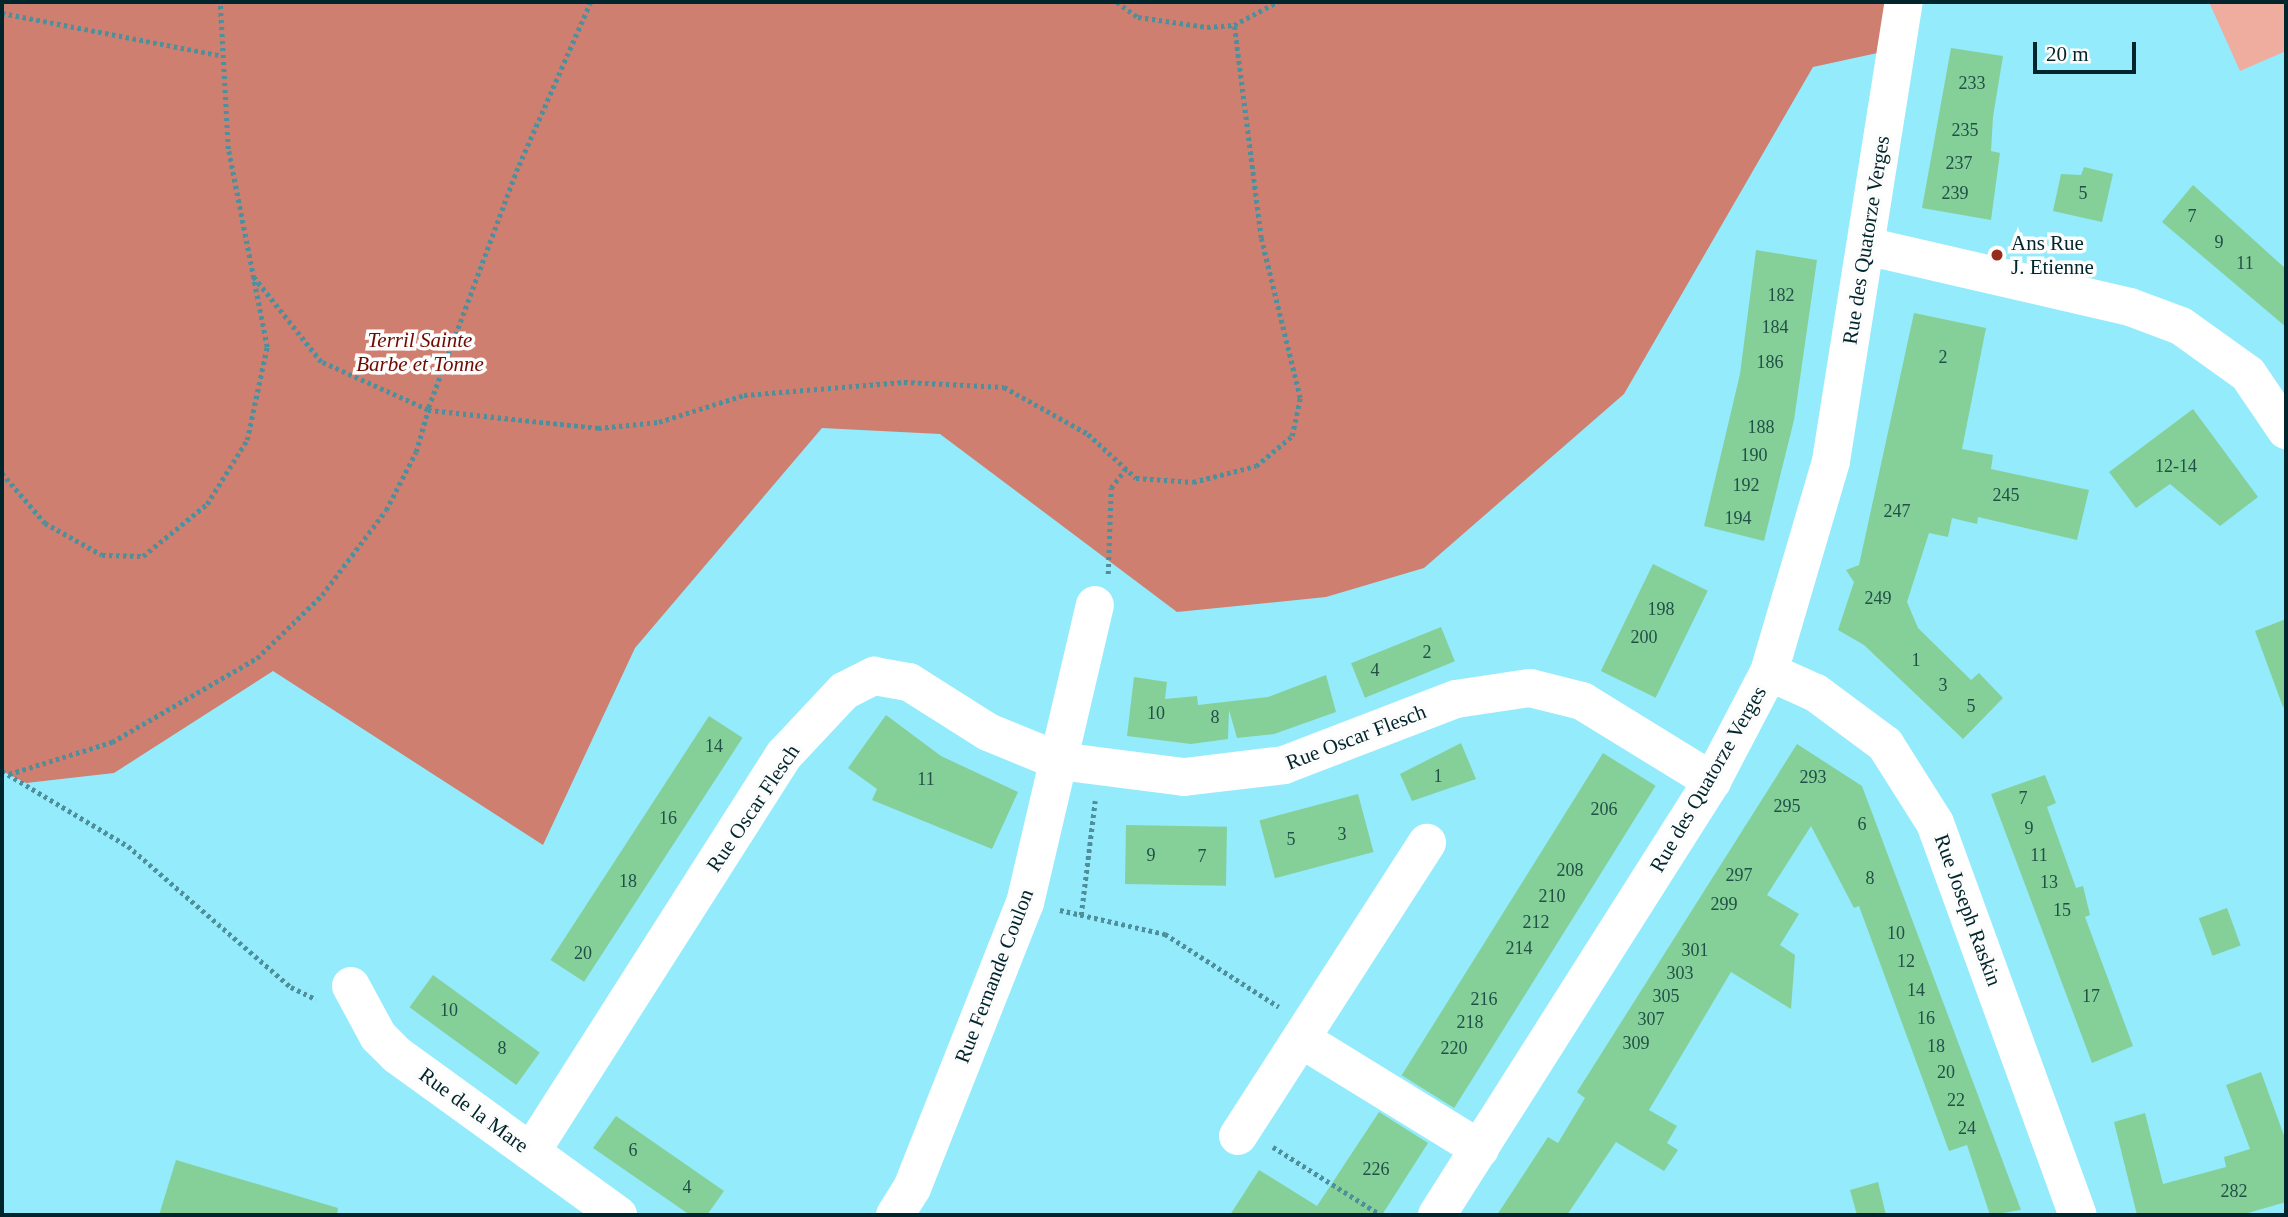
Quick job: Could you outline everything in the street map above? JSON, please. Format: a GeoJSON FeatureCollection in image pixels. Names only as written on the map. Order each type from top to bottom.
{"type":"FeatureCollection","features":[{"type":"Feature","properties":{"kind":"street","name":"Rue des Quatorze Verges"},"geometry":{"type":"LineString","coordinates":[[1437,1215],[1712,781],[1769,672],[1824,499],[1904,2]]}},
{"type":"Feature","properties":{"kind":"street"},"geometry":{"type":"LineString","coordinates":[[1866,246],[2155,315],[2226,354],[2286,430]]}},
{"type":"Feature","properties":{"kind":"street","name":"Rue Fernande Coulon"},"geometry":{"type":"LineString","coordinates":[[895,1215],[912,1188],[1025,903],[1095,605]]}},
{"type":"Feature","properties":{"kind":"street","name":"Rue Joseph Raskin"},"geometry":{"type":"LineString","coordinates":[[1769,672],[1816,693],[1885,744],[1935,823],[2078,1215]]}},
{"type":"Feature","properties":{"kind":"street","name":"Rue Oscar Flesch"},"geometry":{"type":"LineString","coordinates":[[531,1152],[785,755],[858,681],[900,679],[988,732],[1059,761],[1099,769],[1184,777],[1247,773],[1324,752],[1457,699],[1530,688],[1582,701],[1712,781]]}},
{"type":"Feature","properties":{"kind":"street"},"geometry":{"type":"LineString","coordinates":[[1240,1132],[1427,843]]}},
{"type":"Feature","properties":{"kind":"street","name":"Rue de la Mare"},"geometry":{"type":"LineString","coordinates":[[358,1000],[397,1055],[618,1215]]}},
{"type":"Feature","properties":{"kind":"street"},"geometry":{"type":"LineString","coordinates":[[1305,1032],[1479,1149]]}},
{"type":"Feature","properties":{"kind":"path"},"geometry":{"type":"LineString","coordinates":[[2,473],[45,523],[102,555],[143,556],[159,547],[227,481],[254,419],[267,346],[251,274],[219,55],[220,2]]}},
{"type":"Feature","properties":{"kind":"path"},"geometry":{"type":"LineString","coordinates":[[9,774],[111,742],[257,659],[322,595],[386,510],[416,452],[428,410],[518,168],[591,2]]}},
{"type":"Feature","properties":{"kind":"path"},"geometry":{"type":"LineString","coordinates":[[1117,2],[1138,18],[1234,26],[1277,2]]}},
{"type":"Feature","properties":{"kind":"path"},"geometry":{"type":"LineString","coordinates":[[2,13],[219,55]]}},
{"type":"Feature","properties":{"kind":"path"},"geometry":{"type":"LineString","coordinates":[[251,274],[321,362],[428,410],[598,428],[659,422],[744,395],[904,382],[1004,387],[1088,434],[1136,478],[1193,482],[1256,467],[1292,436],[1300,398],[1261,238],[1234,26]]}},
{"type":"Feature","properties":{"kind":"path"},"geometry":{"type":"LineString","coordinates":[[1095,605],[1108,578],[1111,488],[1126,468]]}},
{"type":"Feature","properties":{"kind":"path"},"geometry":{"type":"LineString","coordinates":[[1081,915],[1099,769]]}},
{"type":"Feature","properties":{"kind":"path"},"geometry":{"type":"LineString","coordinates":[[2,771],[128,846],[291,987],[358,1000]]}},
{"type":"Feature","properties":{"kind":"path"},"geometry":{"type":"LineString","coordinates":[[1025,903],[1165,934],[1305,1032]]}},
{"type":"Feature","properties":{"kind":"path"},"geometry":{"type":"LineString","coordinates":[[1240,1132],[1381,1215]]}},
{"type":"Feature","properties":{"kind":"shaded area"},"geometry":{"type":"Polygon","coordinates":[[[2209,2],[2286,2],[2286,51],[2240,71],[2209,2]]]}},
{"type":"Feature","properties":{"kind":"green space","name":"Terril Sainte Barbe et Tonne"},"geometry":{"type":"Polygon","coordinates":[[[2,2],[1899,2],[1882,52],[1813,67],[1624,394],[1424,568],[1326,597],[1177,612],[940,434],[822,428],[635,648],[543,845],[273,671],[114,773],[26,783],[2,771],[2,2]]]}},
{"type":"Feature","properties":{"kind":"building"},"geometry":{"type":"Polygon","coordinates":[[[1951,48],[2003,56],[1993,117],[1991,151],[2000,153],[1991,220],[1922,208],[1951,48]]]}},
{"type":"Feature","properties":{"kind":"building"},"geometry":{"type":"Polygon","coordinates":[[[2084,167],[2113,174],[2102,222],[2053,211],[2061,174],[2081,175],[2084,167]]]}},
{"type":"Feature","properties":{"kind":"building"},"geometry":{"type":"Polygon","coordinates":[[[2193,185],[2286,269],[2286,327],[2162,222],[2193,185]]]}},
{"type":"Feature","properties":{"kind":"building"},"geometry":{"type":"Polygon","coordinates":[[[1756,250],[1817,260],[1794,420],[1764,541],[1704,526],[1740,374],[1756,250]]]}},
{"type":"Feature","properties":{"kind":"building"},"geometry":{"type":"Polygon","coordinates":[[[1914,313],[1986,328],[1962,449],[1993,455],[1991,469],[2089,490],[2077,540],[1978,517],[1977,524],[1952,518],[1948,537],[1929,533],[1907,602],[1918,628],[1971,680],[1979,673],[2003,698],[1963,739],[1864,645],[1838,630],[1854,582],[1846,570],[1859,565],[1914,313]]]}},
{"type":"Feature","properties":{"kind":"building"},"geometry":{"type":"Polygon","coordinates":[[[2193,409],[2258,497],[2220,526],[2170,484],[2136,508],[2109,472],[2193,409]]]}},
{"type":"Feature","properties":{"kind":"building"},"geometry":{"type":"Polygon","coordinates":[[[1653,564],[1708,591],[1656,698],[1601,671],[1653,564]]]}},
{"type":"Feature","properties":{"kind":"building"},"geometry":{"type":"Polygon","coordinates":[[[2286,619],[2286,706],[2283,707],[2255,631],[2286,619]]]}},
{"type":"Feature","properties":{"kind":"building"},"geometry":{"type":"Polygon","coordinates":[[[1441,627],[1455,661],[1365,698],[1351,663],[1441,627]]]}},
{"type":"Feature","properties":{"kind":"building"},"geometry":{"type":"Polygon","coordinates":[[[1326,675],[1336,712],[1274,734],[1237,738],[1229,710],[1228,739],[1191,744],[1127,736],[1134,677],[1167,682],[1165,699],[1197,696],[1198,705],[1268,697],[1326,675]]]}},
{"type":"Feature","properties":{"kind":"building"},"geometry":{"type":"Polygon","coordinates":[[[886,715],[941,756],[1018,792],[992,849],[872,800],[877,789],[848,768],[886,715]]]}},
{"type":"Feature","properties":{"kind":"building"},"geometry":{"type":"Polygon","coordinates":[[[709,716],[743,738],[584,982],[551,960],[709,716]]]}},
{"type":"Feature","properties":{"kind":"building"},"geometry":{"type":"Polygon","coordinates":[[[1461,743],[1476,779],[1412,801],[1400,774],[1461,743]]]}},
{"type":"Feature","properties":{"kind":"building"},"geometry":{"type":"Polygon","coordinates":[[[1797,744],[1862,786],[2021,1210],[1990,1215],[1967,1145],[1949,1151],[1859,906],[1854,908],[1811,826],[1767,895],[1799,914],[1780,945],[1795,955],[1791,1009],[1731,972],[1649,1110],[1677,1126],[1667,1143],[1678,1150],[1664,1171],[1616,1142],[1567,1215],[1497,1215],[1548,1137],[1558,1143],[1585,1098],[1577,1092],[1797,744]]]}},
{"type":"Feature","properties":{"kind":"building"},"geometry":{"type":"Polygon","coordinates":[[[1603,753],[1656,786],[1454,1108],[1402,1075],[1603,753]]]}},
{"type":"Feature","properties":{"kind":"building"},"geometry":{"type":"Polygon","coordinates":[[[2045,775],[2056,803],[2047,807],[2076,888],[2083,886],[2090,915],[2085,917],[2133,1046],[2092,1063],[1991,794],[2045,775]]]}},
{"type":"Feature","properties":{"kind":"building"},"geometry":{"type":"Polygon","coordinates":[[[1358,794],[1374,852],[1275,878],[1259,820],[1358,794]]]}},
{"type":"Feature","properties":{"kind":"building"},"geometry":{"type":"Polygon","coordinates":[[[1126,825],[1227,827],[1226,886],[1125,884],[1126,825]]]}},
{"type":"Feature","properties":{"kind":"building"},"geometry":{"type":"Polygon","coordinates":[[[2227,908],[2241,946],[2212,956],[2199,918],[2227,908]]]}},
{"type":"Feature","properties":{"kind":"building"},"geometry":{"type":"Polygon","coordinates":[[[433,975],[540,1053],[516,1085],[409,1007],[433,975]]]}},
{"type":"Feature","properties":{"kind":"building"},"geometry":{"type":"Polygon","coordinates":[[[2261,1072],[2286,1141],[2286,1202],[2241,1215],[2137,1215],[2114,1122],[2145,1113],[2163,1184],[2226,1167],[2224,1157],[2250,1149],[2226,1085],[2261,1072]]]}},
{"type":"Feature","properties":{"kind":"building"},"geometry":{"type":"Polygon","coordinates":[[[1379,1112],[1428,1143],[1382,1215],[1230,1215],[1259,1170],[1317,1206],[1379,1112]]]}},
{"type":"Feature","properties":{"kind":"building"},"geometry":{"type":"Polygon","coordinates":[[[616,1116],[724,1191],[707,1215],[690,1215],[593,1148],[616,1116]]]}},
{"type":"Feature","properties":{"kind":"building"},"geometry":{"type":"Polygon","coordinates":[[[176,1160],[338,1208],[337,1215],[159,1215],[176,1160]]]}},
{"type":"Feature","properties":{"kind":"building"},"geometry":{"type":"Polygon","coordinates":[[[1878,1182],[1886,1215],[1857,1215],[1850,1190],[1878,1182]]]}},
{"type":"Feature","properties":{"kind":"place","name":"Ans Rue J. Etienne"},"geometry":{"type":"Point","coordinates":[1997,255]}}]}
